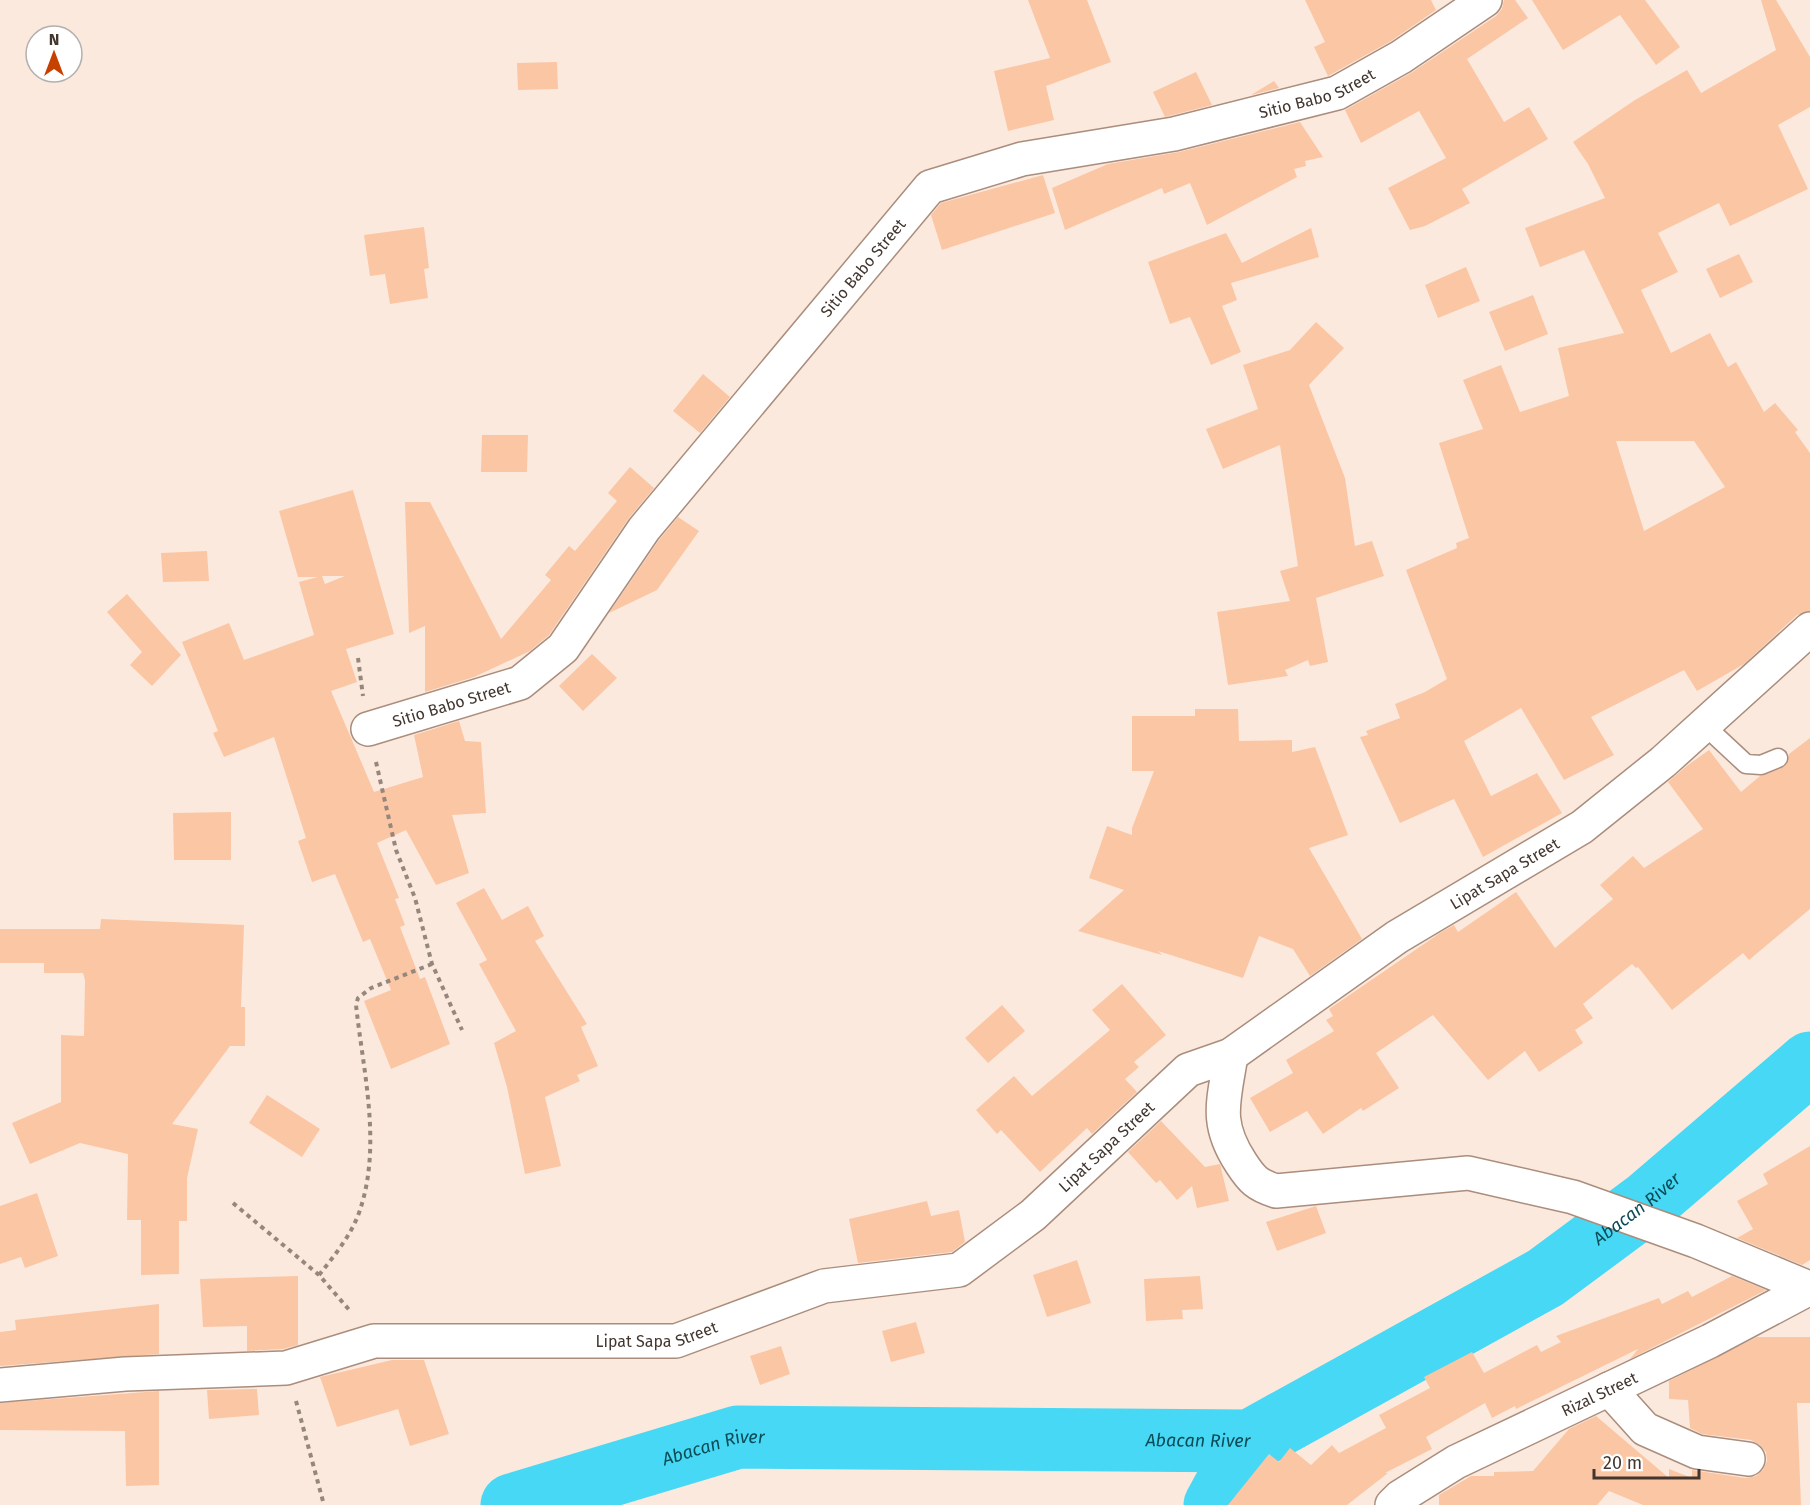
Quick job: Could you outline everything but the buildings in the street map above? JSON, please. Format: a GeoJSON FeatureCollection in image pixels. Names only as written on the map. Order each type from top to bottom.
{"type":"FeatureCollection","features":[{"type":"Feature","properties":{"kind":"street","name":"Sitio Babo Street"},"geometry":{"type":"LineString","coordinates":[[368,729],[520,683],[563,648],[644,530],[930,187],[1022,159],[1174,134],[1337,93],[1401,57],[1485,0]]}},
{"type":"Feature","properties":{"kind":"street","name":"Lipat Sapa Street"},"geometry":{"type":"LineString","coordinates":[[0,1385],[125,1374],[291,1383],[374,1341],[676,1341],[824,1286],[959,1269],[1033,1215],[1188,1070],[1231,1055],[1397,937],[1582,827],[1663,762],[1810,629]]}},
{"type":"Feature","properties":{"kind":"street"},"geometry":{"type":"LineString","coordinates":[[1231,1055],[1222,1125],[1228,1143],[1258,1186],[1276,1191],[1468,1173],[1573,1197],[1696,1241],[1810,1288]]}},
{"type":"Feature","properties":{"kind":"street","name":"Rizal Street"},"geometry":{"type":"LineString","coordinates":[[1392,1505],[1400,1497],[1456,1462],[1710,1341],[1810,1288]]}},
{"type":"Feature","properties":{"kind":"street"},"geometry":{"type":"LineString","coordinates":[[1609,1389],[1645,1429],[1697,1452],[1748,1459]]}},
{"type":"Feature","properties":{"kind":"lane"},"geometry":{"type":"LineString","coordinates":[[1703,724],[1746,764],[1761,765],[1778,758]]}},
{"type":"Feature","properties":{"kind":"path"},"geometry":{"type":"LineString","coordinates":[[358,658],[368,729],[396,850],[415,898],[432,964],[462,1030]]}},
{"type":"Feature","properties":{"kind":"path"},"geometry":{"type":"LineString","coordinates":[[319,1275],[337,1253],[353,1226],[360,1208],[368,1172],[370,1118],[357,1016],[358,998],[371,988],[432,964]]}},
{"type":"Feature","properties":{"kind":"path"},"geometry":{"type":"LineString","coordinates":[[233,1203],[319,1275],[374,1341]]}},
{"type":"Feature","properties":{"kind":"path"},"geometry":{"type":"LineString","coordinates":[[291,1383],[324,1505]]}},
{"type":"Feature","properties":{"kind":"waterway","name":"Abacan River"},"geometry":{"type":"LineString","coordinates":[[512,1505],[738,1437],[1250,1441],[1545,1278],[1649,1201],[1810,1063]]}},
{"type":"Feature","properties":{"kind":"waterway"},"geometry":{"type":"LineString","coordinates":[[1215,1505],[1250,1441]]}}]}
